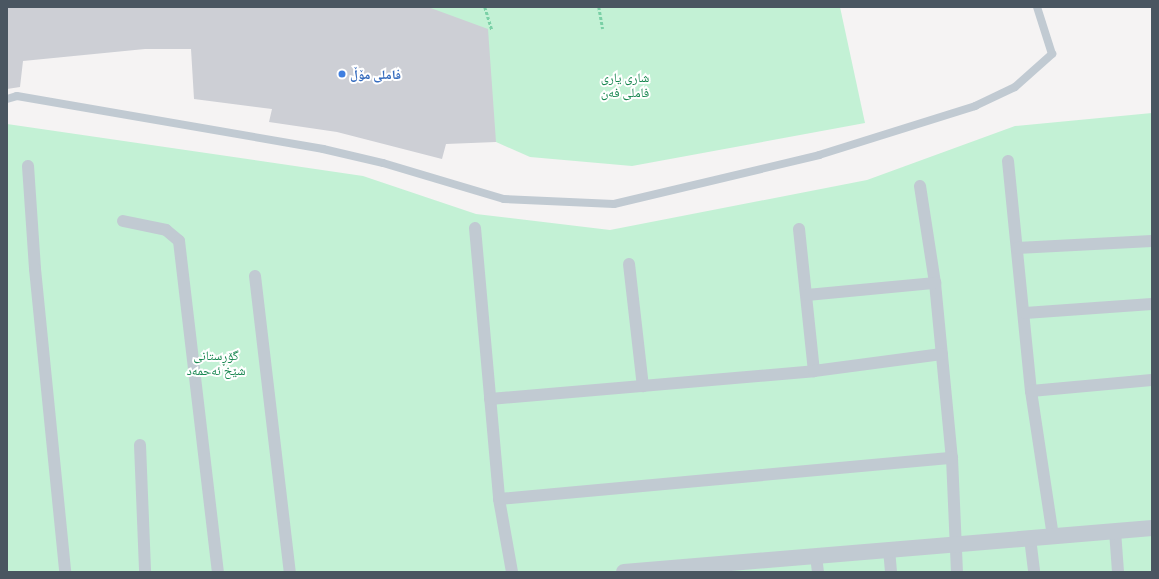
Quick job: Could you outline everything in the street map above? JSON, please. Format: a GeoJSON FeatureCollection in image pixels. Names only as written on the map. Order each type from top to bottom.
{"type":"FeatureCollection","features":[{"type":"Feature","properties":{"kind":"street"},"geometry":{"type":"LineString","coordinates":[[1008,161],[1025,313],[1031,391],[1053,536]]}},
{"type":"Feature","properties":{"kind":"street"},"geometry":{"type":"LineString","coordinates":[[28,166],[35,270],[65,572]]}},
{"type":"Feature","properties":{"kind":"street"},"geometry":{"type":"LineString","coordinates":[[920,186],[935,283],[952,458],[954,544],[957,572]]}},
{"type":"Feature","properties":{"kind":"street"},"geometry":{"type":"LineString","coordinates":[[123,221],[166,230],[180,241],[218,572]]}},
{"type":"Feature","properties":{"kind":"street"},"geometry":{"type":"LineString","coordinates":[[475,228],[499,499],[512,572]]}},
{"type":"Feature","properties":{"kind":"street"},"geometry":{"type":"LineString","coordinates":[[799,229],[814,371]]}},
{"type":"Feature","properties":{"kind":"street"},"geometry":{"type":"LineString","coordinates":[[1017,248],[1152,241]]}},
{"type":"Feature","properties":{"kind":"street"},"geometry":{"type":"LineString","coordinates":[[629,264],[643,386]]}},
{"type":"Feature","properties":{"kind":"street"},"geometry":{"type":"LineString","coordinates":[[255,276],[290,572]]}},
{"type":"Feature","properties":{"kind":"street"},"geometry":{"type":"LineString","coordinates":[[807,295],[935,283]]}},
{"type":"Feature","properties":{"kind":"street"},"geometry":{"type":"LineString","coordinates":[[1025,313],[1152,304]]}},
{"type":"Feature","properties":{"kind":"street"},"geometry":{"type":"LineString","coordinates":[[490,398],[814,371],[942,354]]}},
{"type":"Feature","properties":{"kind":"street"},"geometry":{"type":"LineString","coordinates":[[1031,391],[1152,380]]}},
{"type":"Feature","properties":{"kind":"street"},"geometry":{"type":"LineString","coordinates":[[140,446],[145,572]]}},
{"type":"Feature","properties":{"kind":"street"},"geometry":{"type":"LineString","coordinates":[[499,499],[952,458]]}},
{"type":"Feature","properties":{"kind":"street"},"geometry":{"type":"LineString","coordinates":[[624,572],[744,567],[816,556],[1152,528]]}},
{"type":"Feature","properties":{"kind":"street"},"geometry":{"type":"LineString","coordinates":[[1115,531],[1118,572]]}},
{"type":"Feature","properties":{"kind":"street"},"geometry":{"type":"LineString","coordinates":[[1030,538],[1034,572]]}},
{"type":"Feature","properties":{"kind":"street"},"geometry":{"type":"LineString","coordinates":[[890,549],[891,572]]}},
{"type":"Feature","properties":{"kind":"street"},"geometry":{"type":"LineString","coordinates":[[816,556],[818,572]]}},
{"type":"Feature","properties":{"kind":"lane"},"geometry":{"type":"LineString","coordinates":[[7,99],[24,97],[323,149],[406,170],[504,199],[614,204],[819,155],[975,106],[1015,87],[1052,54],[1037,7]]}},
{"type":"Feature","properties":{"kind":"path"},"geometry":{"type":"LineString","coordinates":[[485,7],[492,30]]}},
{"type":"Feature","properties":{"kind":"path"},"geometry":{"type":"LineString","coordinates":[[599,7],[603,30]]}},
{"type":"Feature","properties":{"kind":"green space","name":"شاری یاری فاملی فەن"},"geometry":{"type":"Polygon","coordinates":[[[428,7],[840,7],[865,123],[632,166],[530,157],[496,142],[428,7]]]}},
{"type":"Feature","properties":{"kind":"green space","name":"گۆڕستانی شێخ ئەحمەد"},"geometry":{"type":"Polygon","coordinates":[[[1152,113],[1152,572],[7,572],[7,124],[363,176],[476,214],[610,230],[867,180],[1015,126],[1152,113]]]}},
{"type":"Feature","properties":{"kind":"building","name":"فاملی مۆڵ"},"geometry":{"type":"Polygon","coordinates":[[[7,7],[428,7],[488,29],[496,142],[446,144],[442,159],[337,132],[269,122],[272,109],[194,99],[191,49],[145,49],[23,61],[20,87],[7,89],[7,7]]]}},
{"type":"Feature","properties":{"kind":"place","name":"فاملی مۆڵ"},"geometry":{"type":"Point","coordinates":[342,74]}}]}
